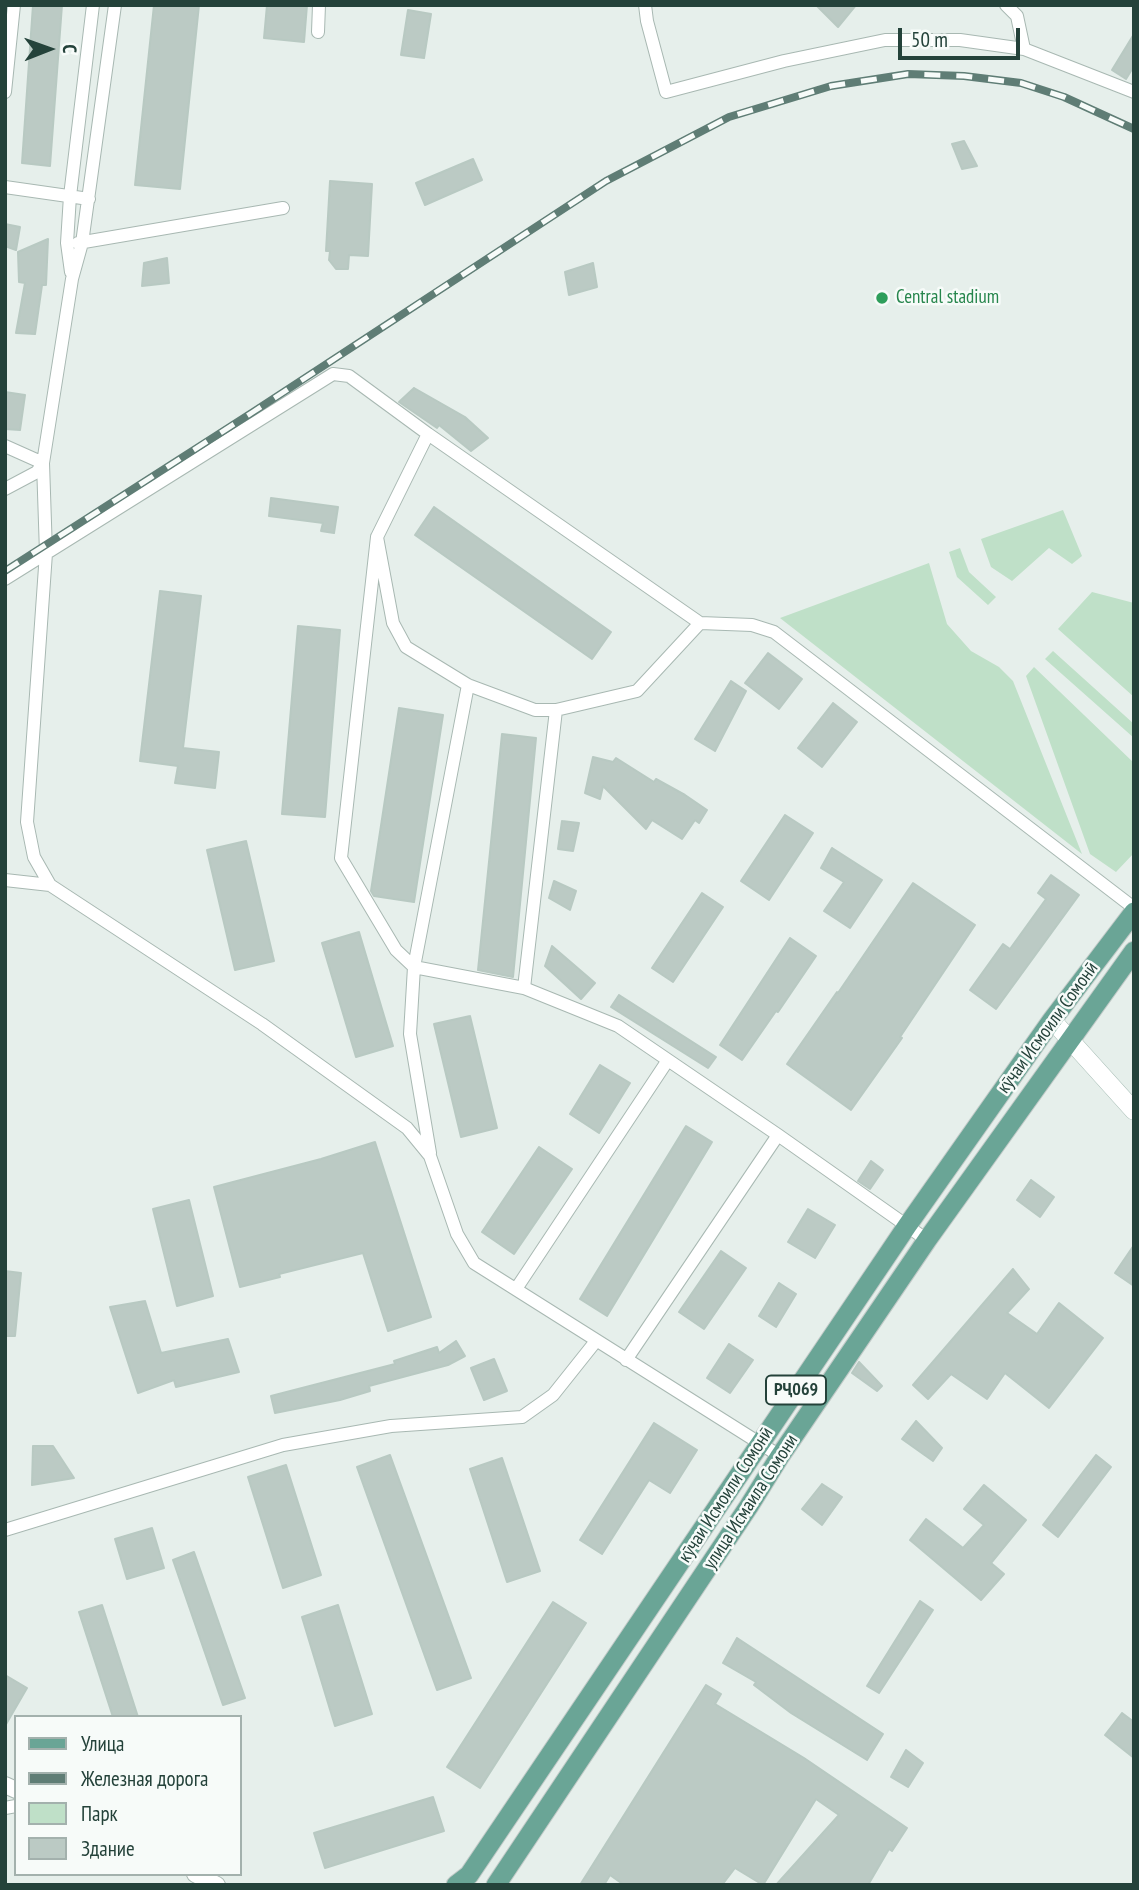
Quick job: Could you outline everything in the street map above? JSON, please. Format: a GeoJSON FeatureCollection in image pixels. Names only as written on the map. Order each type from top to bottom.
{"type":"FeatureCollection","features":[{"type":"Feature","properties":{"kind":"main road","name":"кӯчаи Исмоили Сомонӣ"},"geometry":{"type":"LineString","coordinates":[[463,1880],[722,1503],[760,1442],[907,1226],[1052,1020],[1134,910]]}},
{"type":"Feature","properties":{"kind":"main road","name":"улица Исмаила Сомони"},"geometry":{"type":"LineString","coordinates":[[496,1885],[780,1456],[927,1240],[1134,951]]}},
{"type":"Feature","properties":{"kind":"main road"},"geometry":{"type":"LineString","coordinates":[[1052,1020],[1134,1111]]}},
{"type":"Feature","properties":{"kind":"street"},"geometry":{"type":"LineString","coordinates":[[5,92],[13,5]]}},
{"type":"Feature","properties":{"kind":"street"},"geometry":{"type":"LineString","coordinates":[[72,279],[67,243],[70,196],[93,5]]}},
{"type":"Feature","properties":{"kind":"street"},"geometry":{"type":"LineString","coordinates":[[50,885],[34,857],[27,822],[46,553],[43,463],[72,279],[82,243],[89,199],[115,5]]}},
{"type":"Feature","properties":{"kind":"street"},"geometry":{"type":"LineString","coordinates":[[318,32],[319,5]]}},
{"type":"Feature","properties":{"kind":"street"},"geometry":{"type":"LineString","coordinates":[[645,5],[666,92],[784,61],[885,40],[960,40],[1024,50],[1134,92]]}},
{"type":"Feature","properties":{"kind":"street"},"geometry":{"type":"LineString","coordinates":[[1006,5],[1017,16],[1024,50]]}},
{"type":"Feature","properties":{"kind":"street"},"geometry":{"type":"LineString","coordinates":[[5,187],[89,199]]}},
{"type":"Feature","properties":{"kind":"street"},"geometry":{"type":"LineString","coordinates":[[67,243],[82,243],[283,208]]}},
{"type":"Feature","properties":{"kind":"street"},"geometry":{"type":"LineString","coordinates":[[5,579],[333,374],[349,376],[700,623],[752,625],[774,632],[1134,910]]}},
{"type":"Feature","properties":{"kind":"street"},"geometry":{"type":"LineString","coordinates":[[428,434],[377,537],[341,858],[396,950],[414,967],[524,988],[618,1027],[927,1240]]}},
{"type":"Feature","properties":{"kind":"street"},"geometry":{"type":"LineString","coordinates":[[5,446],[43,463]]}},
{"type":"Feature","properties":{"kind":"street"},"geometry":{"type":"LineString","coordinates":[[5,489],[37,472],[43,463]]}},
{"type":"Feature","properties":{"kind":"street"},"geometry":{"type":"LineString","coordinates":[[377,537],[393,623],[407,647],[468,685],[534,710],[556,710],[637,691],[700,623]]}},
{"type":"Feature","properties":{"kind":"street"},"geometry":{"type":"LineString","coordinates":[[468,685],[414,967],[410,1034],[430,1156],[457,1234],[474,1262],[780,1456]]}},
{"type":"Feature","properties":{"kind":"street"},"geometry":{"type":"LineString","coordinates":[[524,988],[556,710]]}},
{"type":"Feature","properties":{"kind":"street"},"geometry":{"type":"LineString","coordinates":[[5,880],[50,885],[262,1024],[407,1129],[430,1156]]}},
{"type":"Feature","properties":{"kind":"street"},"geometry":{"type":"LineString","coordinates":[[516,1289],[668,1060]]}},
{"type":"Feature","properties":{"kind":"street"},"geometry":{"type":"LineString","coordinates":[[626,1360],[778,1135]]}},
{"type":"Feature","properties":{"kind":"street"},"geometry":{"type":"LineString","coordinates":[[5,1530],[282,1445],[391,1426],[522,1417],[553,1395],[596,1341]]}},
{"type":"Feature","properties":{"kind":"street"},"geometry":{"type":"LineString","coordinates":[[199,1876],[218,1885]]}},
{"type":"Feature","properties":{"kind":"green space"},"geometry":{"type":"Polygon","coordinates":[[[1063,510],[1082,556],[1072,564],[1049,548],[1012,581],[991,567],[981,539],[1063,510]]]}},
{"type":"Feature","properties":{"kind":"green space"},"geometry":{"type":"Polygon","coordinates":[[[960,548],[969,572],[996,597],[988,605],[957,577],[949,552],[960,548]]]}},
{"type":"Feature","properties":{"kind":"green space"},"geometry":{"type":"Polygon","coordinates":[[[929,563],[947,624],[971,651],[999,667],[1013,681],[1082,854],[780,618],[929,563]]]}},
{"type":"Feature","properties":{"kind":"green space"},"geometry":{"type":"Polygon","coordinates":[[[1092,592],[1134,603],[1134,697],[1058,629],[1092,592]]]}},
{"type":"Feature","properties":{"kind":"green space"},"geometry":{"type":"Polygon","coordinates":[[[1053,651],[1134,724],[1134,738],[1045,659],[1053,651]]]}},
{"type":"Feature","properties":{"kind":"green space"},"geometry":{"type":"Polygon","coordinates":[[[1034,667],[1134,763],[1134,853],[1116,872],[1090,854],[1026,676],[1034,667]]]}},
{"type":"Feature","properties":{"kind":"building"},"geometry":{"type":"Polygon","coordinates":[[[33,5],[62,5],[50,166],[22,163],[33,5]]]}},
{"type":"Feature","properties":{"kind":"building"},"geometry":{"type":"Polygon","coordinates":[[[154,5],[199,5],[180,189],[135,185],[154,5]]]}},
{"type":"Feature","properties":{"kind":"building"},"geometry":{"type":"Polygon","coordinates":[[[267,5],[307,5],[304,42],[264,38],[267,5]]]}},
{"type":"Feature","properties":{"kind":"building"},"geometry":{"type":"Polygon","coordinates":[[[816,5],[856,5],[838,27],[816,5]]]}},
{"type":"Feature","properties":{"kind":"building"},"geometry":{"type":"Polygon","coordinates":[[[408,10],[431,14],[424,58],[401,55],[408,10]]]}},
{"type":"Feature","properties":{"kind":"building"},"geometry":{"type":"Polygon","coordinates":[[[1134,34],[1134,66],[1126,79],[1112,70],[1134,34]]]}},
{"type":"Feature","properties":{"kind":"building"},"geometry":{"type":"Polygon","coordinates":[[[964,141],[977,166],[962,169],[952,144],[964,141]]]}},
{"type":"Feature","properties":{"kind":"building"},"geometry":{"type":"Polygon","coordinates":[[[473,159],[482,180],[425,205],[416,183],[473,159]]]}},
{"type":"Feature","properties":{"kind":"building"},"geometry":{"type":"Polygon","coordinates":[[[330,181],[372,184],[368,256],[349,255],[348,269],[336,269],[329,260],[330,251],[326,251],[330,181]]]}},
{"type":"Feature","properties":{"kind":"building"},"geometry":{"type":"Polygon","coordinates":[[[5,224],[20,227],[16,250],[5,246],[5,224]]]}},
{"type":"Feature","properties":{"kind":"building"},"geometry":{"type":"Polygon","coordinates":[[[48,239],[46,285],[42,285],[35,334],[16,333],[25,283],[19,282],[18,252],[48,239]]]}},
{"type":"Feature","properties":{"kind":"building"},"geometry":{"type":"Polygon","coordinates":[[[167,258],[169,283],[142,286],[144,263],[167,258]]]}},
{"type":"Feature","properties":{"kind":"building"},"geometry":{"type":"Polygon","coordinates":[[[593,263],[597,287],[569,295],[565,272],[593,263]]]}},
{"type":"Feature","properties":{"kind":"building"},"geometry":{"type":"Polygon","coordinates":[[[414,388],[465,417],[488,438],[471,451],[439,425],[437,428],[399,402],[414,388]]]}},
{"type":"Feature","properties":{"kind":"building"},"geometry":{"type":"Polygon","coordinates":[[[5,392],[25,395],[20,430],[5,429],[5,392]]]}},
{"type":"Feature","properties":{"kind":"building"},"geometry":{"type":"Polygon","coordinates":[[[271,498],[338,507],[334,533],[321,531],[323,523],[269,516],[271,498]]]}},
{"type":"Feature","properties":{"kind":"building"},"geometry":{"type":"Polygon","coordinates":[[[434,507],[611,632],[592,659],[415,535],[434,507]]]}},
{"type":"Feature","properties":{"kind":"building"},"geometry":{"type":"Polygon","coordinates":[[[160,591],[201,596],[183,748],[219,752],[215,788],[175,783],[178,766],[140,761],[160,591]]]}},
{"type":"Feature","properties":{"kind":"building"},"geometry":{"type":"Polygon","coordinates":[[[298,626],[340,630],[325,817],[282,814],[298,626]]]}},
{"type":"Feature","properties":{"kind":"building"},"geometry":{"type":"Polygon","coordinates":[[[768,653],[802,679],[779,709],[745,683],[768,653]]]}},
{"type":"Feature","properties":{"kind":"building"},"geometry":{"type":"Polygon","coordinates":[[[731,681],[746,691],[715,751],[695,739],[731,681]]]}},
{"type":"Feature","properties":{"kind":"building"},"geometry":{"type":"Polygon","coordinates":[[[833,703],[857,722],[822,767],[798,748],[833,703]]]}},
{"type":"Feature","properties":{"kind":"building"},"geometry":{"type":"Polygon","coordinates":[[[399,708],[443,715],[414,902],[374,896],[371,891],[399,708]]]}},
{"type":"Feature","properties":{"kind":"building"},"geometry":{"type":"Polygon","coordinates":[[[502,734],[536,738],[513,977],[478,970],[502,734]]]}},
{"type":"Feature","properties":{"kind":"building"},"geometry":{"type":"Polygon","coordinates":[[[593,757],[613,762],[616,758],[654,782],[656,779],[685,795],[707,810],[699,823],[695,820],[682,839],[652,820],[646,829],[603,786],[600,799],[585,793],[593,757]]]}},
{"type":"Feature","properties":{"kind":"building"},"geometry":{"type":"Polygon","coordinates":[[[785,815],[813,833],[769,900],[741,881],[785,815]]]}},
{"type":"Feature","properties":{"kind":"building"},"geometry":{"type":"Polygon","coordinates":[[[562,821],[579,823],[573,851],[558,849],[562,821]]]}},
{"type":"Feature","properties":{"kind":"building"},"geometry":{"type":"Polygon","coordinates":[[[246,841],[274,961],[235,970],[207,850],[246,841]]]}},
{"type":"Feature","properties":{"kind":"building"},"geometry":{"type":"Polygon","coordinates":[[[832,848],[882,880],[850,928],[824,911],[844,882],[821,868],[832,848]]]}},
{"type":"Feature","properties":{"kind":"building"},"geometry":{"type":"Polygon","coordinates":[[[1051,875],[1079,895],[996,1009],[970,990],[1003,944],[1010,949],[1046,899],[1038,893],[1051,875]]]}},
{"type":"Feature","properties":{"kind":"building"},"geometry":{"type":"Polygon","coordinates":[[[554,881],[576,891],[570,910],[549,898],[554,881]]]}},
{"type":"Feature","properties":{"kind":"building"},"geometry":{"type":"Polygon","coordinates":[[[913,883],[975,925],[900,1037],[902,1038],[851,1110],[787,1064],[913,883]]]}},
{"type":"Feature","properties":{"kind":"building"},"geometry":{"type":"Polygon","coordinates":[[[702,893],[723,907],[673,982],[652,968],[702,893]]]}},
{"type":"Feature","properties":{"kind":"building"},"geometry":{"type":"Polygon","coordinates":[[[359,932],[393,1046],[356,1057],[322,943],[359,932]]]}},
{"type":"Feature","properties":{"kind":"building"},"geometry":{"type":"Polygon","coordinates":[[[790,938],[816,956],[742,1060],[720,1045],[790,938]]]}},
{"type":"Feature","properties":{"kind":"building"},"geometry":{"type":"Polygon","coordinates":[[[552,946],[595,983],[581,999],[545,966],[552,946]]]}},
{"type":"Feature","properties":{"kind":"building"},"geometry":{"type":"Polygon","coordinates":[[[619,995],[716,1057],[708,1068],[611,1007],[619,995]]]}},
{"type":"Feature","properties":{"kind":"building"},"geometry":{"type":"Polygon","coordinates":[[[470,1016],[497,1128],[461,1137],[434,1024],[470,1016]]]}},
{"type":"Feature","properties":{"kind":"building"},"geometry":{"type":"Polygon","coordinates":[[[600,1065],[630,1083],[599,1133],[570,1114],[600,1065]]]}},
{"type":"Feature","properties":{"kind":"building"},"geometry":{"type":"Polygon","coordinates":[[[686,1126],[712,1142],[607,1316],[580,1299],[686,1126]]]}},
{"type":"Feature","properties":{"kind":"building"},"geometry":{"type":"Polygon","coordinates":[[[375,1142],[431,1317],[388,1331],[363,1253],[279,1274],[280,1277],[240,1287],[214,1187],[375,1142]]]}},
{"type":"Feature","properties":{"kind":"building"},"geometry":{"type":"Polygon","coordinates":[[[539,1147],[572,1169],[514,1254],[482,1232],[539,1147]]]}},
{"type":"Feature","properties":{"kind":"building"},"geometry":{"type":"Polygon","coordinates":[[[871,1161],[883,1170],[870,1189],[858,1181],[871,1161]]]}},
{"type":"Feature","properties":{"kind":"building"},"geometry":{"type":"Polygon","coordinates":[[[1031,1180],[1054,1197],[1040,1217],[1017,1200],[1031,1180]]]}},
{"type":"Feature","properties":{"kind":"building"},"geometry":{"type":"Polygon","coordinates":[[[189,1200],[213,1296],[177,1306],[153,1209],[189,1200]]]}},
{"type":"Feature","properties":{"kind":"building"},"geometry":{"type":"Polygon","coordinates":[[[808,1209],[835,1225],[815,1258],[788,1242],[808,1209]]]}},
{"type":"Feature","properties":{"kind":"building"},"geometry":{"type":"Polygon","coordinates":[[[1134,1245],[1134,1286],[1115,1273],[1134,1245]]]}},
{"type":"Feature","properties":{"kind":"building"},"geometry":{"type":"Polygon","coordinates":[[[721,1251],[746,1268],[704,1329],[679,1312],[721,1251]]]}},
{"type":"Feature","properties":{"kind":"building"},"geometry":{"type":"Polygon","coordinates":[[[1013,1269],[1029,1289],[1007,1313],[1037,1334],[1059,1303],[1103,1338],[1049,1408],[1005,1373],[987,1399],[951,1374],[928,1399],[913,1385],[1013,1269]]]}},
{"type":"Feature","properties":{"kind":"building"},"geometry":{"type":"Polygon","coordinates":[[[5,1271],[21,1273],[15,1336],[5,1336],[5,1271]]]}},
{"type":"Feature","properties":{"kind":"building"},"geometry":{"type":"Polygon","coordinates":[[[779,1283],[796,1294],[776,1327],[759,1316],[779,1283]]]}},
{"type":"Feature","properties":{"kind":"building"},"geometry":{"type":"Polygon","coordinates":[[[145,1301],[161,1353],[228,1339],[239,1372],[176,1387],[174,1380],[138,1393],[110,1307],[145,1301]]]}},
{"type":"Feature","properties":{"kind":"building"},"geometry":{"type":"Polygon","coordinates":[[[456,1341],[465,1356],[448,1365],[369,1386],[370,1391],[340,1400],[275,1413],[271,1396],[395,1364],[394,1361],[437,1347],[439,1353],[456,1341]]]}},
{"type":"Feature","properties":{"kind":"building"},"geometry":{"type":"Polygon","coordinates":[[[729,1344],[753,1360],[730,1393],[707,1378],[729,1344]]]}},
{"type":"Feature","properties":{"kind":"building"},"geometry":{"type":"Polygon","coordinates":[[[494,1359],[507,1391],[484,1400],[471,1368],[494,1359]]]}},
{"type":"Feature","properties":{"kind":"building"},"geometry":{"type":"Polygon","coordinates":[[[859,1362],[882,1386],[877,1391],[852,1373],[859,1362]]]}},
{"type":"Feature","properties":{"kind":"building"},"geometry":{"type":"Polygon","coordinates":[[[916,1421],[942,1448],[933,1461],[902,1439],[916,1421]]]}},
{"type":"Feature","properties":{"kind":"building"},"geometry":{"type":"Polygon","coordinates":[[[654,1423],[697,1450],[670,1493],[649,1480],[602,1554],[580,1540],[654,1423]]]}},
{"type":"Feature","properties":{"kind":"building"},"geometry":{"type":"Polygon","coordinates":[[[33,1446],[53,1446],[74,1478],[32,1485],[33,1446]]]}},
{"type":"Feature","properties":{"kind":"building"},"geometry":{"type":"Polygon","coordinates":[[[390,1455],[471,1678],[437,1690],[357,1467],[390,1455]]]}},
{"type":"Feature","properties":{"kind":"building"},"geometry":{"type":"Polygon","coordinates":[[[1096,1455],[1111,1467],[1058,1537],[1043,1525],[1096,1455]]]}},
{"type":"Feature","properties":{"kind":"building"},"geometry":{"type":"Polygon","coordinates":[[[502,1458],[540,1571],[507,1582],[470,1469],[502,1458]]]}},
{"type":"Feature","properties":{"kind":"building"},"geometry":{"type":"Polygon","coordinates":[[[286,1465],[321,1575],[283,1588],[248,1477],[286,1465]]]}},
{"type":"Feature","properties":{"kind":"building"},"geometry":{"type":"Polygon","coordinates":[[[822,1484],[842,1497],[822,1525],[802,1509],[822,1484]]]}},
{"type":"Feature","properties":{"kind":"building"},"geometry":{"type":"Polygon","coordinates":[[[984,1485],[1026,1520],[991,1563],[1004,1574],[981,1600],[910,1540],[926,1519],[963,1548],[984,1525],[964,1509],[984,1485]]]}},
{"type":"Feature","properties":{"kind":"building"},"geometry":{"type":"Polygon","coordinates":[[[152,1528],[164,1568],[127,1579],[115,1539],[152,1528]]]}},
{"type":"Feature","properties":{"kind":"building"},"geometry":{"type":"Polygon","coordinates":[[[194,1552],[245,1698],[223,1705],[173,1560],[194,1552]]]}},
{"type":"Feature","properties":{"kind":"building"},"geometry":{"type":"Polygon","coordinates":[[[920,1601],[933,1610],[879,1693],[867,1686],[920,1601]]]}},
{"type":"Feature","properties":{"kind":"building"},"geometry":{"type":"Polygon","coordinates":[[[553,1602],[586,1623],[480,1788],[447,1767],[553,1602]]]}},
{"type":"Feature","properties":{"kind":"building"},"geometry":{"type":"Polygon","coordinates":[[[102,1605],[137,1715],[112,1715],[79,1612],[102,1605]]]}},
{"type":"Feature","properties":{"kind":"building"},"geometry":{"type":"Polygon","coordinates":[[[338,1605],[372,1714],[335,1726],[302,1617],[338,1605]]]}},
{"type":"Feature","properties":{"kind":"building"},"geometry":{"type":"Polygon","coordinates":[[[737,1638],[883,1734],[867,1760],[791,1713],[754,1685],[756,1682],[723,1663],[737,1638]]]}},
{"type":"Feature","properties":{"kind":"building"},"geometry":{"type":"Polygon","coordinates":[[[5,1675],[27,1688],[5,1726],[5,1675]]]}},
{"type":"Feature","properties":{"kind":"building"},"geometry":{"type":"Polygon","coordinates":[[[706,1685],[721,1694],[715,1704],[804,1758],[907,1828],[892,1851],[889,1849],[868,1885],[776,1885],[839,1815],[816,1799],[763,1885],[735,1868],[722,1885],[624,1885],[610,1875],[604,1885],[580,1885],[706,1685]]]}},
{"type":"Feature","properties":{"kind":"building"},"geometry":{"type":"Polygon","coordinates":[[[1122,1713],[1134,1722],[1134,1758],[1105,1735],[1122,1713]]]}},
{"type":"Feature","properties":{"kind":"building"},"geometry":{"type":"Polygon","coordinates":[[[906,1750],[923,1763],[908,1787],[891,1777],[906,1750]]]}},
{"type":"Feature","properties":{"kind":"building"},"geometry":{"type":"Polygon","coordinates":[[[433,1797],[444,1831],[325,1868],[314,1833],[433,1797]]]}},
{"type":"Feature","properties":{"kind":"railway"},"geometry":{"type":"LineString","coordinates":[[5,571],[606,181],[729,117],[831,86],[908,74],[964,76],[1021,83],[1064,97],[1134,129]]}},
{"type":"Feature","properties":{"kind":"place","name":"Central stadium"},"geometry":{"type":"Point","coordinates":[882,298]}}]}
